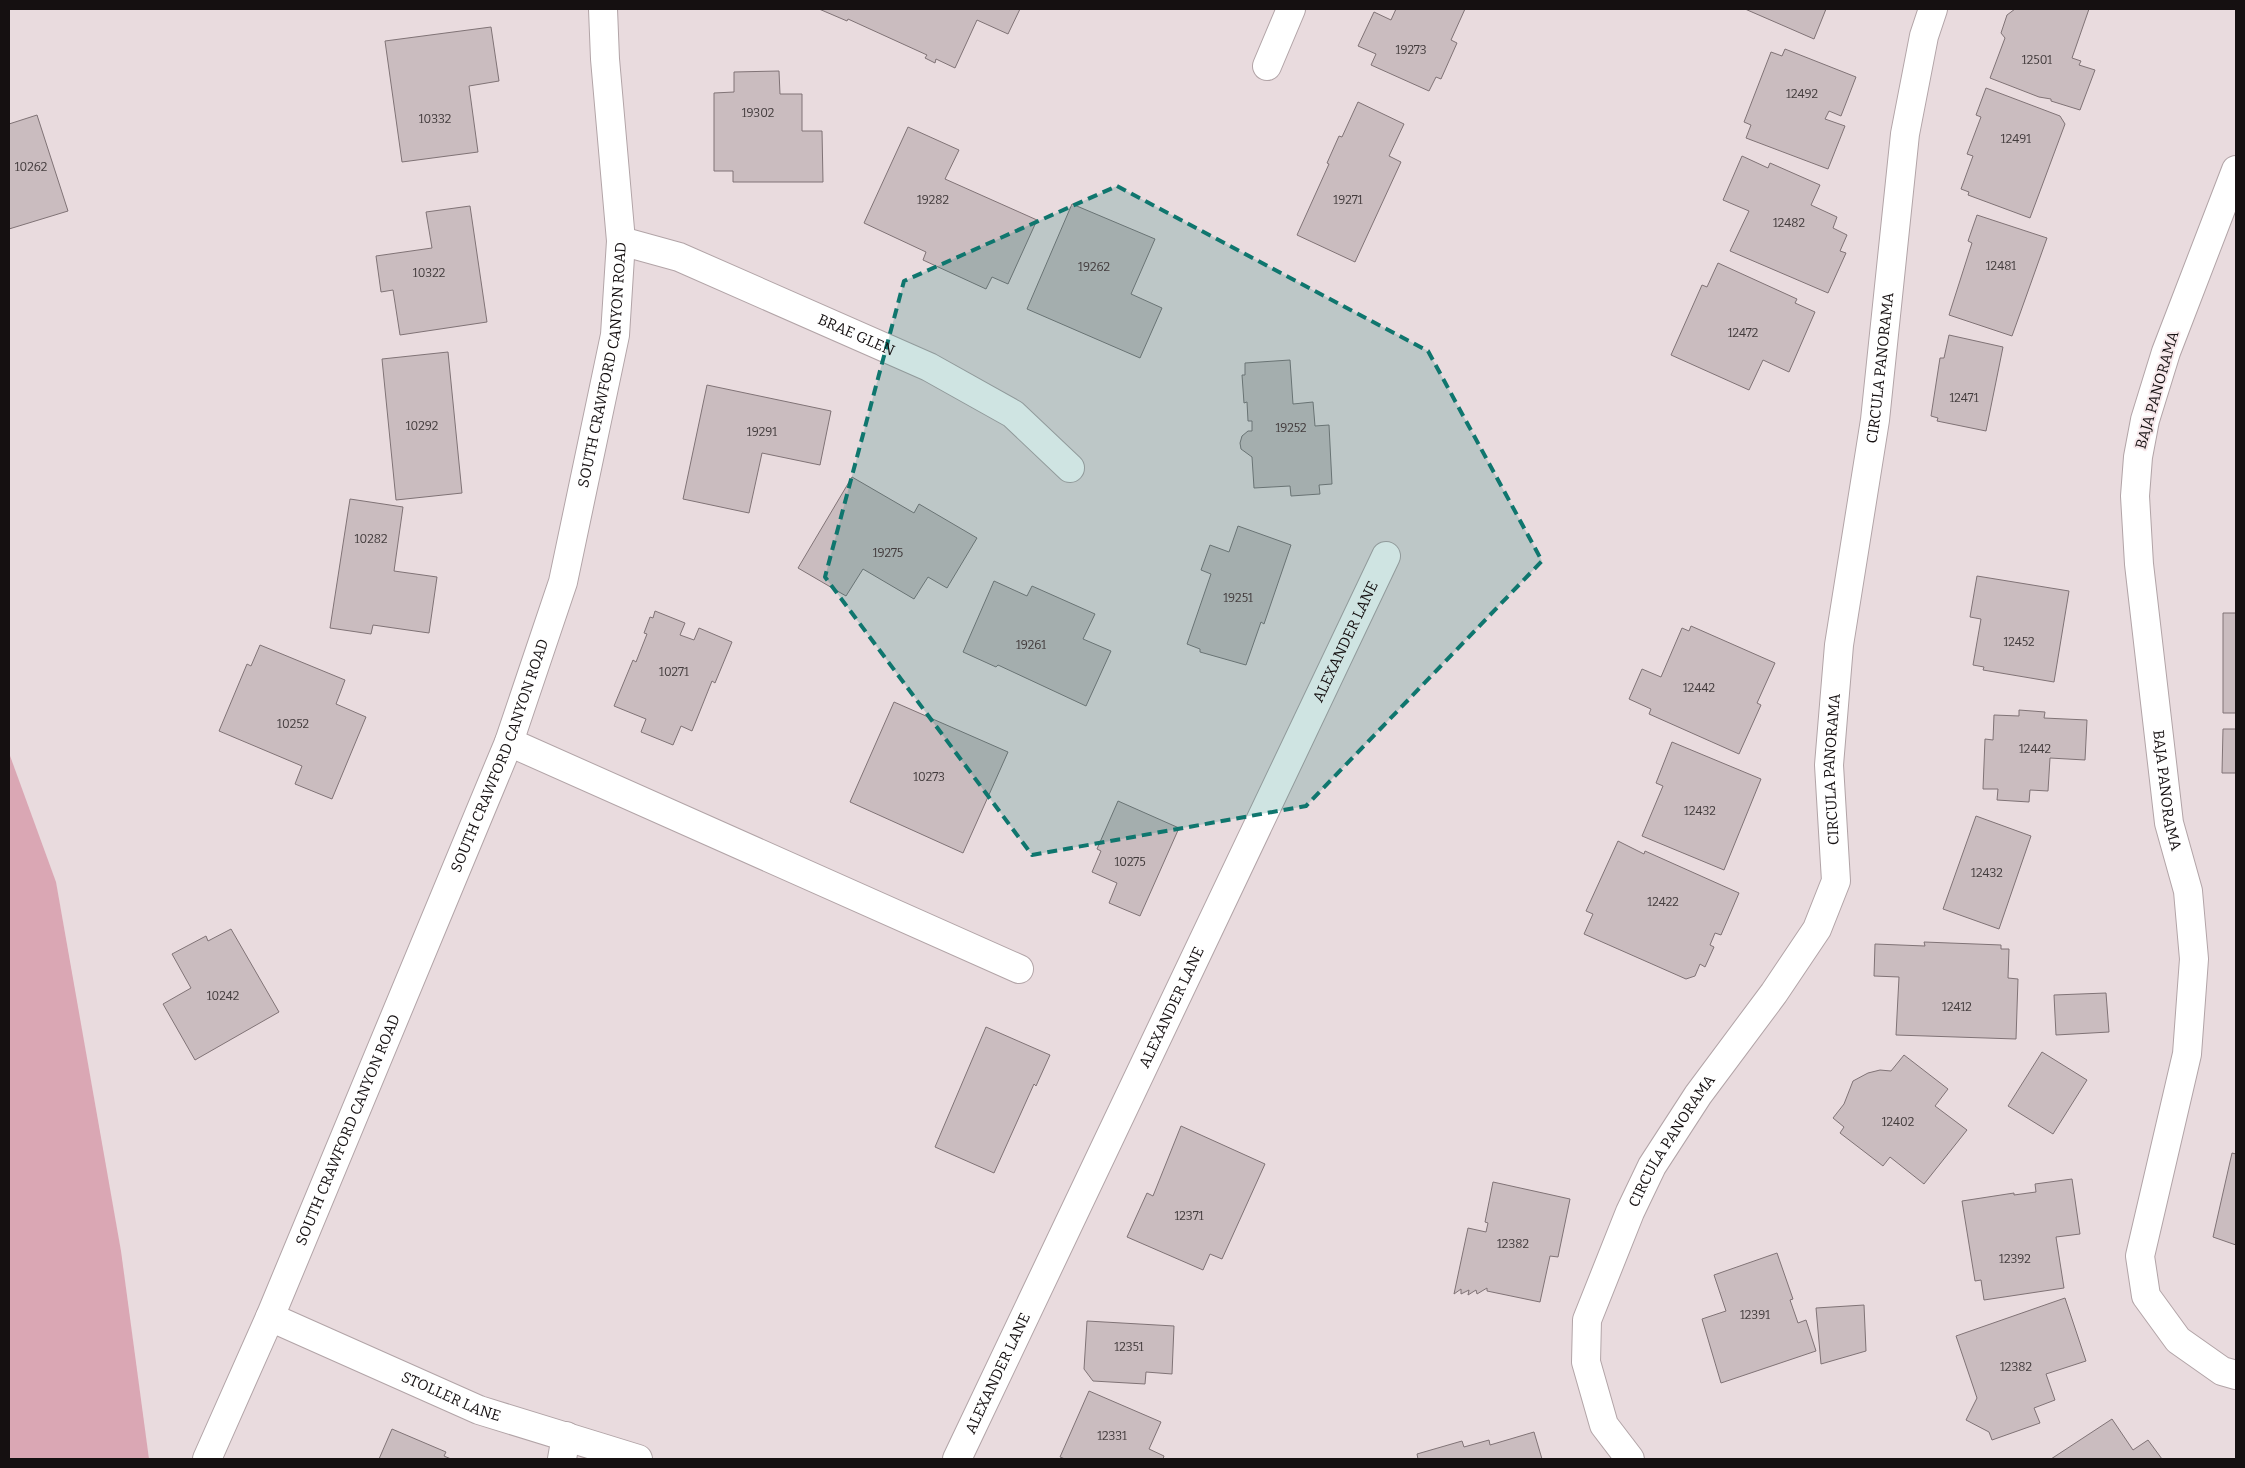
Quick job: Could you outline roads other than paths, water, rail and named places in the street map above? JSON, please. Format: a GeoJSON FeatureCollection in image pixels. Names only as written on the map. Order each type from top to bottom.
{"type":"FeatureCollection","features":[{"type":"Feature","properties":{"kind":"street","name":"SOUTH CRAWFORD CANYON ROAD"},"geometry":{"type":"LineString","coordinates":[[207,1459],[270,1317],[509,742],[563,582],[615,335],[621,241],[603,9]]}},
{"type":"Feature","properties":{"kind":"street"},"geometry":{"type":"LineString","coordinates":[[1267,66],[1291,9]]}},
{"type":"Feature","properties":{"kind":"street","name":"CIRCULA PANORAMA"},"geometry":{"type":"LineString","coordinates":[[1630,1459],[1604,1425],[1586,1362],[1587,1320],[1630,1212],[1652,1166],[1698,1095],[1774,993],[1817,930],[1836,881],[1829,765],[1839,644],[1875,420],[1905,134],[1924,36],[1933,9]]}},
{"type":"Feature","properties":{"kind":"street","name":"BAJA PANORAMA"},"geometry":{"type":"LineString","coordinates":[[2236,170],[2166,352],[2145,420],[2138,457],[2135,496],[2139,564],[2169,823],[2188,892],[2194,959],[2187,1054],[2140,1256],[2146,1296],[2178,1340],[2222,1371],[2236,1375]]}},
{"type":"Feature","properties":{"kind":"street","name":"BRAE GLEN"},"geometry":{"type":"LineString","coordinates":[[621,241],[679,257],[929,367],[1013,414],[1070,468]]}},
{"type":"Feature","properties":{"kind":"street","name":"ALEXANDER LANE"},"geometry":{"type":"LineString","coordinates":[[957,1459],[1386,556]]}},
{"type":"Feature","properties":{"kind":"street"},"geometry":{"type":"LineString","coordinates":[[509,742],[1019,969]]}},
{"type":"Feature","properties":{"kind":"street","name":"STOLLER LANE"},"geometry":{"type":"LineString","coordinates":[[270,1317],[564,1448],[638,1459]]}}]}
